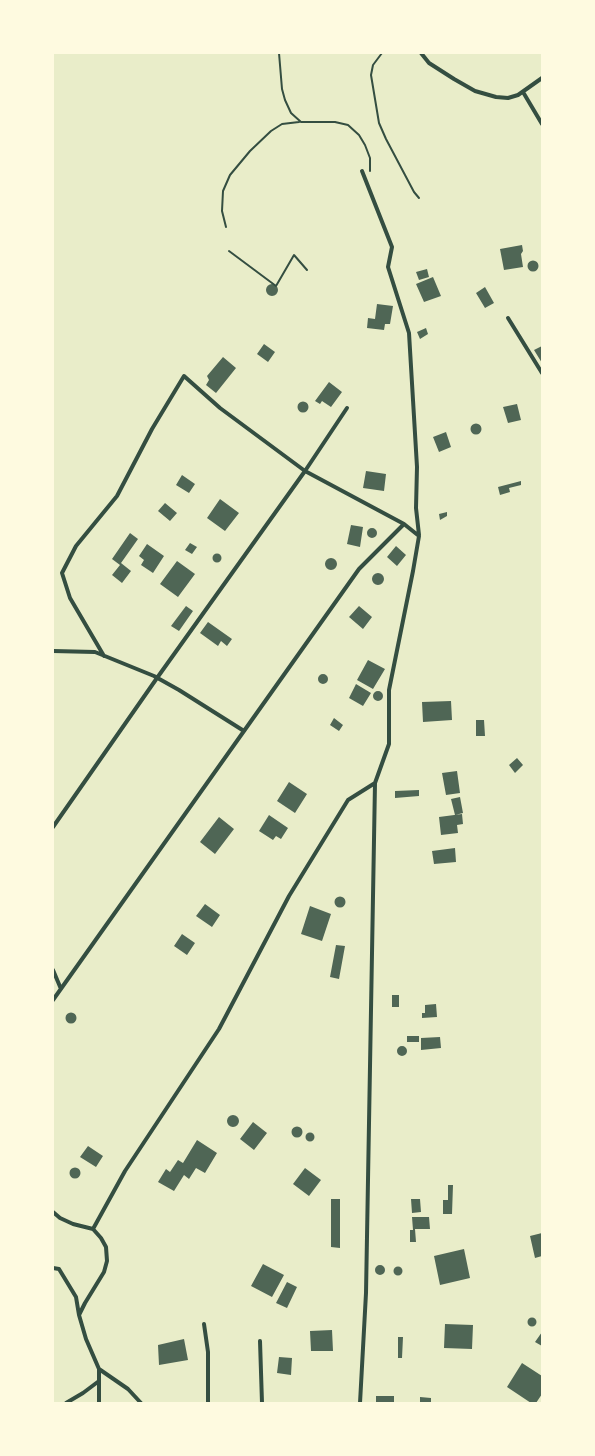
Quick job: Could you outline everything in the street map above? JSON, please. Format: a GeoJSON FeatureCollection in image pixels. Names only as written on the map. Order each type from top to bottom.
{"type":"FeatureCollection","features":[{"type":"Feature","properties":{"kind":"street"},"geometry":{"type":"LineString","coordinates":[[422,53],[429,63],[454,79],[475,91],[496,97],[508,98],[518,95],[542,78]]}},
{"type":"Feature","properties":{"kind":"street"},"geometry":{"type":"LineString","coordinates":[[523,92],[542,124]]}},
{"type":"Feature","properties":{"kind":"street"},"geometry":{"type":"LineString","coordinates":[[360,1403],[366,1293],[375,783],[389,744],[389,690],[419,536],[416,508],[417,467],[409,333],[388,267],[392,248],[362,171]]}},
{"type":"Feature","properties":{"kind":"street"},"geometry":{"type":"LineString","coordinates":[[508,318],[542,373]]}},
{"type":"Feature","properties":{"kind":"street"},"geometry":{"type":"LineString","coordinates":[[104,656],[70,598],[62,573],[76,546],[117,496],[152,429],[184,376],[220,408],[305,471],[404,524],[419,536]]}},
{"type":"Feature","properties":{"kind":"street"},"geometry":{"type":"LineString","coordinates":[[53,827],[157,678],[305,471],[347,408]]}},
{"type":"Feature","properties":{"kind":"street"},"geometry":{"type":"LineString","coordinates":[[53,1000],[359,569],[404,524]]}},
{"type":"Feature","properties":{"kind":"street"},"geometry":{"type":"LineString","coordinates":[[53,651],[95,652],[157,678],[179,690],[244,732]]}},
{"type":"Feature","properties":{"kind":"street"},"geometry":{"type":"LineString","coordinates":[[92,1229],[125,1171],[219,1029],[289,896],[348,800],[375,783]]}},
{"type":"Feature","properties":{"kind":"street"},"geometry":{"type":"LineString","coordinates":[[53,970],[61,990]]}},
{"type":"Feature","properties":{"kind":"street"},"geometry":{"type":"LineString","coordinates":[[53,1212],[60,1218],[73,1224],[92,1229],[101,1238],[106,1247],[107,1260],[104,1272],[79,1315]]}},
{"type":"Feature","properties":{"kind":"street"},"geometry":{"type":"LineString","coordinates":[[53,1268],[59,1269],[76,1297],[79,1315],[86,1339],[99,1369],[99,1403]]}},
{"type":"Feature","properties":{"kind":"street"},"geometry":{"type":"LineString","coordinates":[[204,1324],[208,1352],[208,1403]]}},
{"type":"Feature","properties":{"kind":"street"},"geometry":{"type":"LineString","coordinates":[[260,1341],[262,1403]]}},
{"type":"Feature","properties":{"kind":"street"},"geometry":{"type":"LineString","coordinates":[[99,1369],[128,1389],[141,1403]]}},
{"type":"Feature","properties":{"kind":"street"},"geometry":{"type":"LineString","coordinates":[[66,1403],[99,1381]]}},
{"type":"Feature","properties":{"kind":"path"},"geometry":{"type":"LineString","coordinates":[[278,53],[285,100],[291,113],[299,122]]}},
{"type":"Feature","properties":{"kind":"path"},"geometry":{"type":"LineString","coordinates":[[382,53],[373,65],[371,75],[379,123],[414,192],[419,198]]}},
{"type":"Feature","properties":{"kind":"path"},"geometry":{"type":"LineString","coordinates":[[226,227],[222,201],[225,183],[250,151],[271,131],[282,124],[299,122],[335,122],[348,126],[359,135],[368,151],[371,163],[369,174]]}},
{"type":"Feature","properties":{"kind":"path"},"geometry":{"type":"LineString","coordinates":[[228,252],[276,286],[294,255],[306,270]]}},
{"type":"Feature","properties":{"kind":"building"},"geometry":{"type":"Polygon","coordinates":[[[522,245],[523,251],[521,254],[523,267],[504,270],[500,249],[522,245]]]}},
{"type":"Feature","properties":{"kind":"building"},"geometry":{"type":"Polygon","coordinates":[[[533,260],[537,262],[539,266],[537,270],[533,272],[529,270],[527,266],[529,262],[533,260]]]}},
{"type":"Feature","properties":{"kind":"building"},"geometry":{"type":"Polygon","coordinates":[[[427,269],[429,277],[419,280],[416,272],[427,269]]]}},
{"type":"Feature","properties":{"kind":"building"},"geometry":{"type":"Polygon","coordinates":[[[433,277],[441,296],[424,302],[416,284],[433,277]]]}},
{"type":"Feature","properties":{"kind":"building"},"geometry":{"type":"Polygon","coordinates":[[[272,284],[276,286],[278,290],[276,294],[272,296],[268,294],[266,290],[268,286],[272,284]]]}},
{"type":"Feature","properties":{"kind":"building"},"geometry":{"type":"Polygon","coordinates":[[[485,287],[494,303],[485,308],[476,293],[485,287]]]}},
{"type":"Feature","properties":{"kind":"building"},"geometry":{"type":"Polygon","coordinates":[[[377,304],[393,306],[390,324],[385,324],[384,330],[367,328],[368,318],[375,319],[377,304]]]}},
{"type":"Feature","properties":{"kind":"building"},"geometry":{"type":"Polygon","coordinates":[[[426,328],[428,334],[420,339],[417,332],[426,328]]]}},
{"type":"Feature","properties":{"kind":"building"},"geometry":{"type":"Polygon","coordinates":[[[264,344],[275,352],[268,362],[257,354],[264,344]]]}},
{"type":"Feature","properties":{"kind":"building"},"geometry":{"type":"Polygon","coordinates":[[[542,346],[542,363],[534,350],[542,346]]]}},
{"type":"Feature","properties":{"kind":"building"},"geometry":{"type":"Polygon","coordinates":[[[223,357],[236,368],[216,393],[206,385],[209,380],[207,376],[223,357]]]}},
{"type":"Feature","properties":{"kind":"building"},"geometry":{"type":"Polygon","coordinates":[[[329,382],[342,392],[331,407],[322,401],[320,404],[315,401],[329,382]]]}},
{"type":"Feature","properties":{"kind":"building"},"geometry":{"type":"Polygon","coordinates":[[[303,401],[307,403],[309,407],[307,411],[303,413],[299,411],[297,407],[299,403],[303,401]]]}},
{"type":"Feature","properties":{"kind":"building"},"geometry":{"type":"Polygon","coordinates":[[[517,404],[521,420],[508,423],[503,407],[517,404]]]}},
{"type":"Feature","properties":{"kind":"building"},"geometry":{"type":"Polygon","coordinates":[[[476,423],[480,425],[482,429],[480,433],[476,435],[472,433],[470,429],[472,425],[476,423]]]}},
{"type":"Feature","properties":{"kind":"building"},"geometry":{"type":"Polygon","coordinates":[[[446,432],[451,447],[439,452],[433,437],[446,432]]]}},
{"type":"Feature","properties":{"kind":"building"},"geometry":{"type":"Polygon","coordinates":[[[366,471],[386,474],[384,491],[363,488],[366,471]]]}},
{"type":"Feature","properties":{"kind":"building"},"geometry":{"type":"Polygon","coordinates":[[[182,475],[195,484],[189,493],[176,485],[182,475]]]}},
{"type":"Feature","properties":{"kind":"building"},"geometry":{"type":"Polygon","coordinates":[[[521,481],[521,485],[509,488],[510,492],[500,495],[498,487],[521,481]]]}},
{"type":"Feature","properties":{"kind":"building"},"geometry":{"type":"Polygon","coordinates":[[[220,499],[239,513],[225,531],[207,518],[220,499]]]}},
{"type":"Feature","properties":{"kind":"building"},"geometry":{"type":"Polygon","coordinates":[[[165,503],[177,513],[170,521],[158,511],[165,503]]]}},
{"type":"Feature","properties":{"kind":"building"},"geometry":{"type":"Polygon","coordinates":[[[447,512],[447,516],[440,520],[439,514],[447,512]]]}},
{"type":"Feature","properties":{"kind":"building"},"geometry":{"type":"Polygon","coordinates":[[[351,525],[363,527],[360,547],[347,544],[351,525]]]}},
{"type":"Feature","properties":{"kind":"building"},"geometry":{"type":"Polygon","coordinates":[[[372,528],[377,533],[372,538],[367,533],[372,528]]]}},
{"type":"Feature","properties":{"kind":"building"},"geometry":{"type":"Polygon","coordinates":[[[130,533],[138,539],[121,563],[131,571],[122,583],[112,575],[120,565],[112,559],[130,533]]]}},
{"type":"Feature","properties":{"kind":"building"},"geometry":{"type":"Polygon","coordinates":[[[190,543],[197,547],[192,554],[185,550],[190,543]]]}},
{"type":"Feature","properties":{"kind":"building"},"geometry":{"type":"Polygon","coordinates":[[[147,544],[164,556],[153,573],[141,565],[144,560],[139,556],[147,544]]]}},
{"type":"Feature","properties":{"kind":"building"},"geometry":{"type":"Polygon","coordinates":[[[396,546],[406,555],[397,566],[387,557],[396,546]]]}},
{"type":"Feature","properties":{"kind":"building"},"geometry":{"type":"Polygon","coordinates":[[[215,554],[219,554],[221,558],[219,562],[215,562],[213,560],[213,556],[215,554]]]}},
{"type":"Feature","properties":{"kind":"building"},"geometry":{"type":"Polygon","coordinates":[[[333,558],[336,559],[336,569],[329,570],[326,569],[325,562],[326,559],[333,558]]]}},
{"type":"Feature","properties":{"kind":"building"},"geometry":{"type":"Polygon","coordinates":[[[177,561],[195,574],[178,597],[160,584],[177,561]]]}},
{"type":"Feature","properties":{"kind":"building"},"geometry":{"type":"Polygon","coordinates":[[[378,573],[382,575],[384,579],[382,583],[378,585],[374,583],[372,579],[374,575],[378,573]]]}},
{"type":"Feature","properties":{"kind":"building"},"geometry":{"type":"Polygon","coordinates":[[[186,606],[193,611],[179,631],[171,626],[186,606]]]}},
{"type":"Feature","properties":{"kind":"building"},"geometry":{"type":"Polygon","coordinates":[[[359,606],[372,617],[363,629],[349,617],[359,606]]]}},
{"type":"Feature","properties":{"kind":"building"},"geometry":{"type":"Polygon","coordinates":[[[208,622],[232,639],[227,646],[221,641],[218,646],[200,633],[208,622]]]}},
{"type":"Feature","properties":{"kind":"building"},"geometry":{"type":"Polygon","coordinates":[[[368,660],[385,669],[373,689],[357,680],[368,660]]]}},
{"type":"Feature","properties":{"kind":"building"},"geometry":{"type":"Polygon","coordinates":[[[321,674],[325,674],[327,675],[327,683],[321,684],[318,681],[318,677],[321,674]]]}},
{"type":"Feature","properties":{"kind":"building"},"geometry":{"type":"Polygon","coordinates":[[[356,684],[371,693],[363,706],[349,698],[356,684]]]}},
{"type":"Feature","properties":{"kind":"building"},"geometry":{"type":"Polygon","coordinates":[[[376,691],[380,691],[382,692],[382,700],[376,701],[373,698],[373,694],[376,691]]]}},
{"type":"Feature","properties":{"kind":"building"},"geometry":{"type":"Polygon","coordinates":[[[451,701],[452,720],[423,722],[422,702],[451,701]]]}},
{"type":"Feature","properties":{"kind":"building"},"geometry":{"type":"Polygon","coordinates":[[[334,718],[343,725],[339,731],[330,725],[334,718]]]}},
{"type":"Feature","properties":{"kind":"building"},"geometry":{"type":"Polygon","coordinates":[[[476,720],[484,720],[485,736],[476,736],[476,720]]]}},
{"type":"Feature","properties":{"kind":"building"},"geometry":{"type":"Polygon","coordinates":[[[517,758],[523,765],[515,773],[509,765],[517,758]]]}},
{"type":"Feature","properties":{"kind":"building"},"geometry":{"type":"Polygon","coordinates":[[[457,771],[460,793],[446,795],[442,773],[457,771]]]}},
{"type":"Feature","properties":{"kind":"building"},"geometry":{"type":"Polygon","coordinates":[[[289,782],[307,794],[295,813],[277,801],[289,782]]]}},
{"type":"Feature","properties":{"kind":"building"},"geometry":{"type":"Polygon","coordinates":[[[419,790],[419,796],[395,798],[395,791],[419,790]]]}},
{"type":"Feature","properties":{"kind":"building"},"geometry":{"type":"Polygon","coordinates":[[[460,797],[463,813],[455,815],[451,799],[460,797]]]}},
{"type":"Feature","properties":{"kind":"building"},"geometry":{"type":"Polygon","coordinates":[[[462,814],[463,824],[457,825],[458,833],[441,835],[439,817],[462,814]]]}},
{"type":"Feature","properties":{"kind":"building"},"geometry":{"type":"Polygon","coordinates":[[[269,815],[288,828],[281,839],[276,836],[273,840],[259,831],[269,815]]]}},
{"type":"Feature","properties":{"kind":"building"},"geometry":{"type":"Polygon","coordinates":[[[219,817],[234,829],[215,854],[200,842],[219,817]]]}},
{"type":"Feature","properties":{"kind":"building"},"geometry":{"type":"Polygon","coordinates":[[[455,848],[456,862],[434,864],[432,851],[455,848]]]}},
{"type":"Feature","properties":{"kind":"building"},"geometry":{"type":"Polygon","coordinates":[[[340,896],[344,898],[346,902],[344,906],[340,908],[336,906],[334,902],[336,898],[340,896]]]}},
{"type":"Feature","properties":{"kind":"building"},"geometry":{"type":"Polygon","coordinates":[[[205,904],[220,915],[212,927],[196,916],[205,904]]]}},
{"type":"Feature","properties":{"kind":"building"},"geometry":{"type":"Polygon","coordinates":[[[310,906],[331,914],[322,941],[301,934],[310,906]]]}},
{"type":"Feature","properties":{"kind":"building"},"geometry":{"type":"Polygon","coordinates":[[[182,934],[195,943],[187,955],[174,946],[182,934]]]}},
{"type":"Feature","properties":{"kind":"building"},"geometry":{"type":"Polygon","coordinates":[[[336,945],[345,946],[339,979],[330,977],[336,945]]]}},
{"type":"Feature","properties":{"kind":"building"},"geometry":{"type":"Polygon","coordinates":[[[392,995],[399,995],[399,1007],[392,1007],[392,995]]]}},
{"type":"Feature","properties":{"kind":"building"},"geometry":{"type":"Polygon","coordinates":[[[436,1004],[437,1017],[422,1018],[422,1013],[425,1013],[425,1005],[436,1004]]]}},
{"type":"Feature","properties":{"kind":"building"},"geometry":{"type":"Polygon","coordinates":[[[71,1012],[75,1014],[77,1018],[75,1022],[71,1024],[67,1022],[65,1018],[67,1014],[71,1012]]]}},
{"type":"Feature","properties":{"kind":"building"},"geometry":{"type":"Polygon","coordinates":[[[407,1036],[419,1036],[419,1042],[407,1042],[407,1036]]]}},
{"type":"Feature","properties":{"kind":"building"},"geometry":{"type":"Polygon","coordinates":[[[440,1037],[441,1048],[421,1050],[421,1038],[440,1037]]]}},
{"type":"Feature","properties":{"kind":"building"},"geometry":{"type":"Polygon","coordinates":[[[400,1046],[404,1046],[406,1047],[406,1055],[400,1056],[397,1053],[397,1049],[400,1046]]]}},
{"type":"Feature","properties":{"kind":"building"},"geometry":{"type":"Polygon","coordinates":[[[233,1115],[237,1117],[239,1121],[237,1125],[233,1127],[229,1125],[227,1121],[229,1117],[233,1115]]]}},
{"type":"Feature","properties":{"kind":"building"},"geometry":{"type":"Polygon","coordinates":[[[253,1122],[267,1133],[254,1150],[240,1139],[253,1122]]]}},
{"type":"Feature","properties":{"kind":"building"},"geometry":{"type":"Polygon","coordinates":[[[297,1126],[301,1128],[303,1132],[301,1136],[297,1138],[293,1136],[291,1132],[293,1128],[297,1126]]]}},
{"type":"Feature","properties":{"kind":"building"},"geometry":{"type":"Polygon","coordinates":[[[308,1133],[312,1133],[314,1137],[312,1141],[308,1141],[306,1139],[306,1135],[308,1133]]]}},
{"type":"Feature","properties":{"kind":"building"},"geometry":{"type":"Polygon","coordinates":[[[197,1140],[217,1153],[205,1173],[196,1168],[189,1179],[184,1175],[174,1191],[158,1182],[166,1169],[170,1172],[178,1160],[183,1163],[197,1140]]]}},
{"type":"Feature","properties":{"kind":"building"},"geometry":{"type":"Polygon","coordinates":[[[88,1146],[103,1156],[96,1167],[80,1157],[88,1146]]]}},
{"type":"Feature","properties":{"kind":"building"},"geometry":{"type":"Polygon","coordinates":[[[73,1168],[77,1168],[79,1169],[79,1177],[73,1178],[70,1175],[70,1171],[73,1168]]]}},
{"type":"Feature","properties":{"kind":"building"},"geometry":{"type":"Polygon","coordinates":[[[305,1168],[321,1180],[309,1196],[293,1184],[305,1168]]]}},
{"type":"Feature","properties":{"kind":"building"},"geometry":{"type":"Polygon","coordinates":[[[448,1185],[453,1185],[452,1214],[443,1214],[443,1200],[448,1200],[448,1185]]]}},
{"type":"Feature","properties":{"kind":"building"},"geometry":{"type":"Polygon","coordinates":[[[331,1199],[340,1199],[340,1248],[331,1247],[331,1199]]]}},
{"type":"Feature","properties":{"kind":"building"},"geometry":{"type":"Polygon","coordinates":[[[411,1199],[420,1199],[421,1212],[412,1213],[411,1199]]]}},
{"type":"Feature","properties":{"kind":"building"},"geometry":{"type":"Polygon","coordinates":[[[412,1217],[429,1217],[430,1229],[415,1229],[416,1242],[410,1242],[410,1230],[413,1230],[412,1217]]]}},
{"type":"Feature","properties":{"kind":"building"},"geometry":{"type":"Polygon","coordinates":[[[542,1233],[542,1256],[535,1258],[530,1236],[542,1233]]]}},
{"type":"Feature","properties":{"kind":"building"},"geometry":{"type":"Polygon","coordinates":[[[464,1249],[470,1278],[440,1285],[434,1256],[464,1249]]]}},
{"type":"Feature","properties":{"kind":"building"},"geometry":{"type":"Polygon","coordinates":[[[263,1264],[284,1275],[272,1297],[251,1286],[263,1264]]]}},
{"type":"Feature","properties":{"kind":"building"},"geometry":{"type":"Polygon","coordinates":[[[378,1265],[382,1265],[384,1266],[384,1274],[378,1275],[375,1272],[375,1268],[378,1265]]]}},
{"type":"Feature","properties":{"kind":"building"},"geometry":{"type":"Polygon","coordinates":[[[398,1266],[403,1271],[398,1276],[393,1271],[398,1266]]]}},
{"type":"Feature","properties":{"kind":"building"},"geometry":{"type":"Polygon","coordinates":[[[287,1282],[297,1287],[287,1308],[276,1303],[287,1282]]]}},
{"type":"Feature","properties":{"kind":"building"},"geometry":{"type":"Polygon","coordinates":[[[532,1317],[537,1322],[532,1327],[527,1322],[532,1317]]]}},
{"type":"Feature","properties":{"kind":"building"},"geometry":{"type":"Polygon","coordinates":[[[445,1324],[473,1325],[472,1349],[444,1348],[445,1324]]]}},
{"type":"Feature","properties":{"kind":"building"},"geometry":{"type":"Polygon","coordinates":[[[332,1330],[333,1351],[311,1351],[310,1331],[332,1330]]]}},
{"type":"Feature","properties":{"kind":"building"},"geometry":{"type":"Polygon","coordinates":[[[542,1332],[542,1346],[535,1342],[542,1332]]]}},
{"type":"Feature","properties":{"kind":"building"},"geometry":{"type":"Polygon","coordinates":[[[398,1337],[403,1337],[402,1358],[398,1358],[398,1337]]]}},
{"type":"Feature","properties":{"kind":"building"},"geometry":{"type":"Polygon","coordinates":[[[184,1339],[188,1360],[159,1365],[158,1345],[184,1339]]]}},
{"type":"Feature","properties":{"kind":"building"},"geometry":{"type":"Polygon","coordinates":[[[279,1357],[292,1358],[291,1375],[277,1373],[279,1357]]]}},
{"type":"Feature","properties":{"kind":"building"},"geometry":{"type":"Polygon","coordinates":[[[522,1363],[542,1376],[542,1394],[536,1403],[531,1403],[507,1387],[522,1363]]]}},
{"type":"Feature","properties":{"kind":"building"},"geometry":{"type":"Polygon","coordinates":[[[376,1396],[394,1396],[394,1403],[376,1403],[376,1396]]]}},
{"type":"Feature","properties":{"kind":"building"},"geometry":{"type":"Polygon","coordinates":[[[420,1397],[431,1398],[431,1403],[420,1403],[420,1397]]]}}]}
